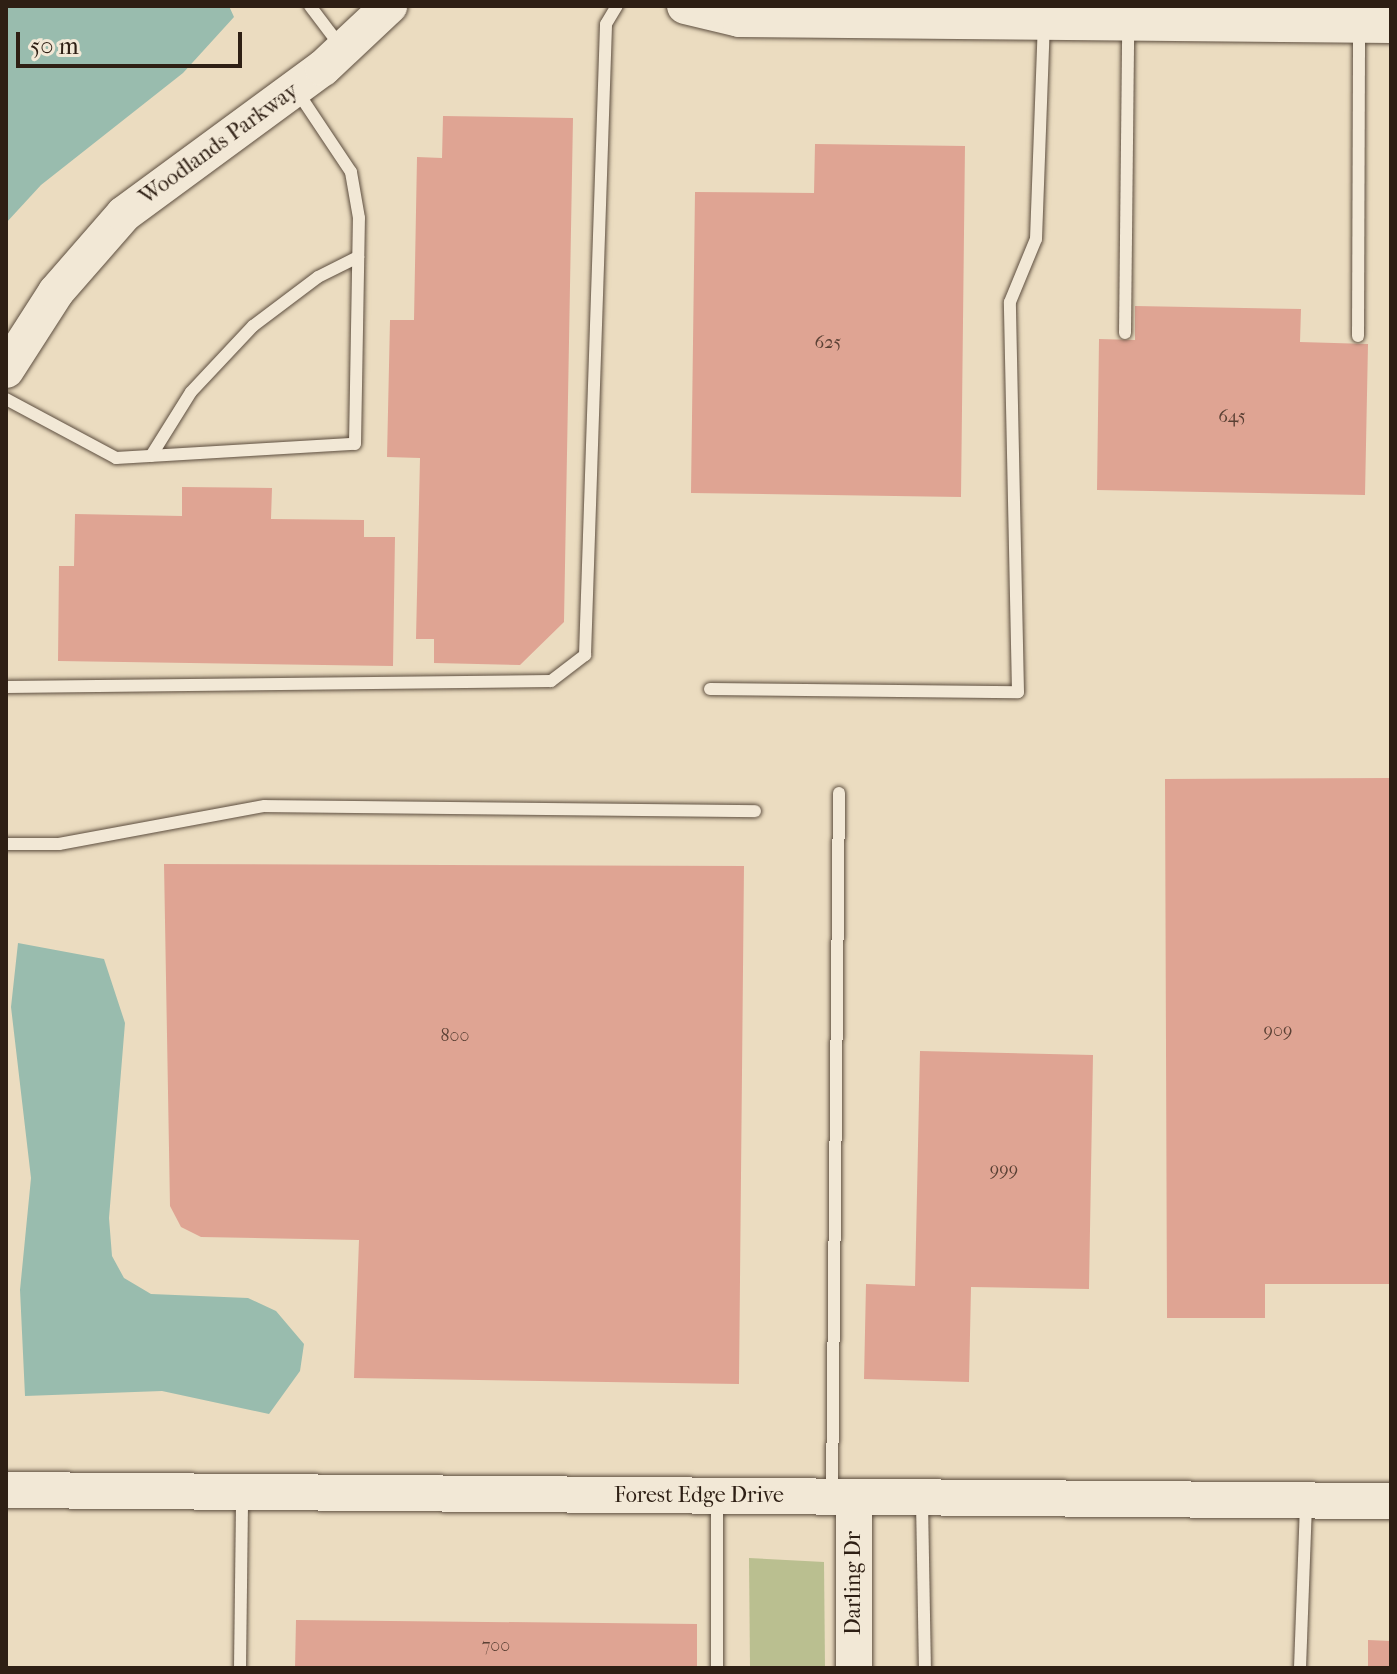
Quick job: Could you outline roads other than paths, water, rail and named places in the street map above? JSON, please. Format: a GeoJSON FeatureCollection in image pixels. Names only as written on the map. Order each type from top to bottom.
{"type":"FeatureCollection","features":[{"type":"Feature","properties":{"kind":"street","name":"Woodlands Parkway"},"geometry":{"type":"LineString","coordinates":[[6,370],[56,292],[124,214],[295,88],[343,50],[389,6]]}},
{"type":"Feature","properties":{"kind":"street"},"geometry":{"type":"LineString","coordinates":[[685,6],[739,19],[929,13],[1044,22],[1128,23],[1168,14],[1375,25]]}},
{"type":"Feature","properties":{"kind":"street","name":"Forest Edge Drive"},"geometry":{"type":"LineString","coordinates":[[6,1490],[1391,1501]]}},
{"type":"Feature","properties":{"kind":"street","name":"Darling Dr"},"geometry":{"type":"LineString","coordinates":[[843,1497],[854,1668]]}},
{"type":"Feature","properties":{"kind":"lane"},"geometry":{"type":"LineString","coordinates":[[310,6],[343,50]]}},
{"type":"Feature","properties":{"kind":"lane"},"geometry":{"type":"LineString","coordinates":[[6,687],[551,681],[585,655],[606,24],[617,6]]}},
{"type":"Feature","properties":{"kind":"lane"},"geometry":{"type":"LineString","coordinates":[[710,689],[1018,692],[1010,302],[1036,239],[1044,22]]}},
{"type":"Feature","properties":{"kind":"lane"},"geometry":{"type":"LineString","coordinates":[[1125,333],[1128,23]]}},
{"type":"Feature","properties":{"kind":"lane"},"geometry":{"type":"LineString","coordinates":[[1358,336],[1375,25]]}},
{"type":"Feature","properties":{"kind":"lane"},"geometry":{"type":"LineString","coordinates":[[6,399],[116,458],[355,444],[358,257],[351,172],[295,88]]}},
{"type":"Feature","properties":{"kind":"lane"},"geometry":{"type":"LineString","coordinates":[[151,456],[191,392],[253,326],[318,277],[358,257]]}},
{"type":"Feature","properties":{"kind":"lane"},"geometry":{"type":"LineString","coordinates":[[839,793],[843,1497]]}},
{"type":"Feature","properties":{"kind":"lane"},"geometry":{"type":"LineString","coordinates":[[6,844],[59,844],[265,806],[755,811]]}},
{"type":"Feature","properties":{"kind":"lane"},"geometry":{"type":"LineString","coordinates":[[240,1668],[242,1492]]}},
{"type":"Feature","properties":{"kind":"lane"},"geometry":{"type":"LineString","coordinates":[[717,1496],[717,1668]]}},
{"type":"Feature","properties":{"kind":"lane"},"geometry":{"type":"LineString","coordinates":[[922,1498],[925,1668]]}},
{"type":"Feature","properties":{"kind":"lane"},"geometry":{"type":"LineString","coordinates":[[1300,1668],[1306,1501]]}}]}
